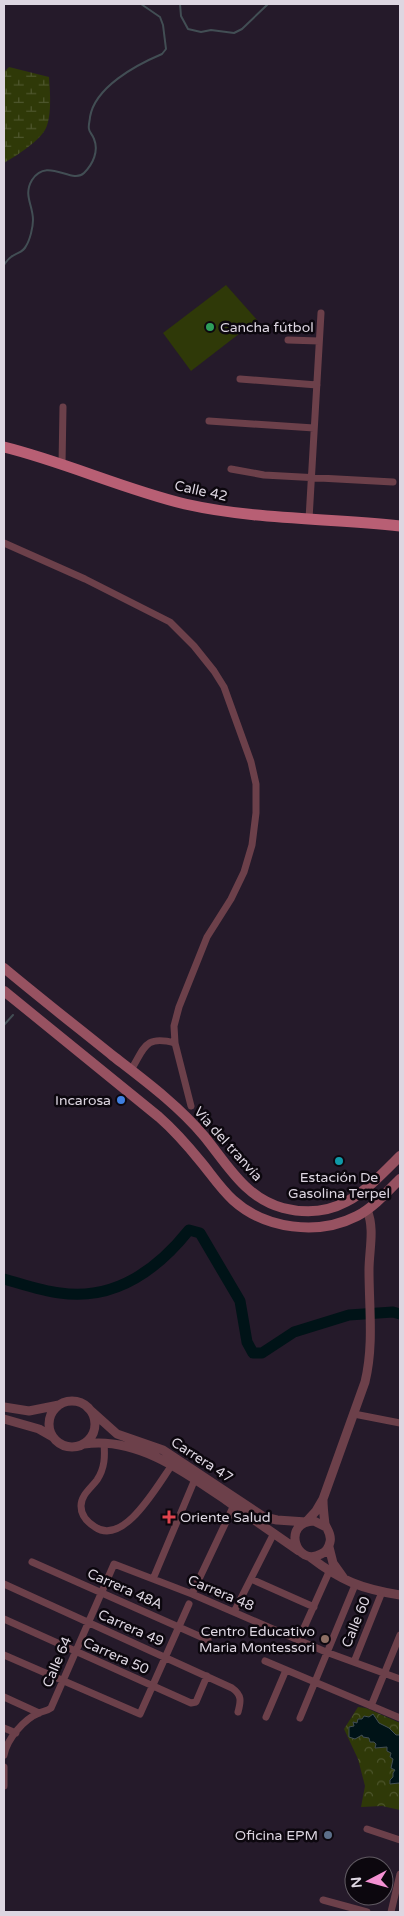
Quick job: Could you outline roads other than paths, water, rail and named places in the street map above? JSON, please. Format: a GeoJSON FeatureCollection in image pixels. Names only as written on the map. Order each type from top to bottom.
{"type":"FeatureCollection","features":[{"type":"Feature","properties":{"kind":"main road","name":"Calle 42"},"geometry":{"type":"LineString","coordinates":[[4,447],[122,486],[186,504],[242,514],[400,526]]}},
{"type":"Feature","properties":{"kind":"main road","name":"Vía del tranvía"},"geometry":{"type":"LineString","coordinates":[[4,968],[180,1112],[202,1134],[239,1182],[260,1198],[283,1208],[297,1210],[319,1210],[349,1202],[370,1186],[400,1156]]}},
{"type":"Feature","properties":{"kind":"main road"},"geometry":{"type":"LineString","coordinates":[[4,991],[168,1125],[232,1198],[256,1216],[287,1226],[315,1226],[345,1221],[367,1210],[400,1179]]}},
{"type":"Feature","properties":{"kind":"main road"},"geometry":{"type":"LineString","coordinates":[[168,1125],[168,1118],[144,1098],[143,1093],[149,1091],[173,1112],[180,1112]]}},
{"type":"Feature","properties":{"kind":"main road"},"geometry":{"type":"LineString","coordinates":[[367,1210],[366,1199],[370,1186]]}},
{"type":"Feature","properties":{"kind":"main road"},"geometry":{"type":"LineString","coordinates":[[349,1202],[367,1210]]}},
{"type":"Feature","properties":{"kind":"street"},"geometry":{"type":"LineString","coordinates":[[309,519],[321,314]]}},
{"type":"Feature","properties":{"kind":"street"},"geometry":{"type":"LineString","coordinates":[[288,340],[319,341]]}},
{"type":"Feature","properties":{"kind":"street"},"geometry":{"type":"LineString","coordinates":[[240,379],[317,385]]}},
{"type":"Feature","properties":{"kind":"street"},"geometry":{"type":"LineString","coordinates":[[62,465],[63,406]]}},
{"type":"Feature","properties":{"kind":"street"},"geometry":{"type":"LineString","coordinates":[[209,421],[314,428]]}},
{"type":"Feature","properties":{"kind":"street"},"geometry":{"type":"LineString","coordinates":[[231,469],[264,475],[392,482]]}},
{"type":"Feature","properties":{"kind":"street"},"geometry":{"type":"LineString","coordinates":[[4,543],[85,579],[170,622],[194,646],[214,671],[232,708],[252,762],[256,784],[252,845],[244,872],[231,899],[207,937],[178,1006],[174,1026],[175,1043],[191,1106]]}},
{"type":"Feature","properties":{"kind":"street"},"geometry":{"type":"LineString","coordinates":[[131,1070],[146,1045],[153,1040],[175,1043]]}},
{"type":"Feature","properties":{"kind":"street"},"geometry":{"type":"LineString","coordinates":[[367,1210],[371,1222],[369,1295],[371,1338],[367,1374],[323,1499],[312,1516],[299,1527],[295,1535],[295,1543],[299,1550],[329,1572],[351,1583],[400,1595]]}},
{"type":"Feature","properties":{"kind":"street"},"geometry":{"type":"LineString","coordinates":[[4,1407],[24,1412],[73,1402],[88,1408],[94,1416],[95,1427],[92,1437],[84,1444],[76,1447],[67,1447],[39,1428],[4,1418]]}},
{"type":"Feature","properties":{"kind":"street"},"geometry":{"type":"LineString","coordinates":[[53,1437],[50,1427],[51,1416],[62,1404]]}},
{"type":"Feature","properties":{"kind":"street","name":"Carrera 47"},"geometry":{"type":"LineString","coordinates":[[88,1408],[117,1434],[163,1450],[264,1517],[306,1522]]}},
{"type":"Feature","properties":{"kind":"street"},"geometry":{"type":"LineString","coordinates":[[354,1414],[400,1423]]}},
{"type":"Feature","properties":{"kind":"street"},"geometry":{"type":"LineString","coordinates":[[104,1443],[105,1460],[98,1478],[83,1498],[81,1507],[86,1521],[100,1531],[114,1530],[130,1521],[143,1507],[172,1465]]}},
{"type":"Feature","properties":{"kind":"street","name":"Carrera 47"},"geometry":{"type":"LineString","coordinates":[[84,1444],[104,1443],[125,1446],[160,1459],[196,1479],[299,1550]]}},
{"type":"Feature","properties":{"kind":"street"},"geometry":{"type":"LineString","coordinates":[[153,1579],[196,1479]]}},
{"type":"Feature","properties":{"kind":"street"},"geometry":{"type":"LineString","coordinates":[[310,1557],[321,1555],[329,1546],[331,1538],[326,1527],[323,1499]]}},
{"type":"Feature","properties":{"kind":"street"},"geometry":{"type":"LineString","coordinates":[[192,1594],[234,1505]]}},
{"type":"Feature","properties":{"kind":"street"},"geometry":{"type":"LineString","coordinates":[[306,1522],[314,1521],[326,1527]]}},
{"type":"Feature","properties":{"kind":"street"},"geometry":{"type":"LineString","coordinates":[[234,1612],[274,1533]]}},
{"type":"Feature","properties":{"kind":"street"},"geometry":{"type":"LineString","coordinates":[[329,1546],[334,1563],[351,1583]]}},
{"type":"Feature","properties":{"kind":"street","name":"Carrera 48A"},"geometry":{"type":"LineString","coordinates":[[32,1562],[208,1640]]}},
{"type":"Feature","properties":{"kind":"street","name":"Carrera 48"},"geometry":{"type":"LineString","coordinates":[[114,1564],[192,1594],[326,1652],[400,1679]]}},
{"type":"Feature","properties":{"kind":"street","name":"Calle 64"},"geometry":{"type":"LineString","coordinates":[[4,1755],[16,1733],[29,1719],[50,1708],[114,1564]]}},
{"type":"Feature","properties":{"kind":"street"},"geometry":{"type":"LineString","coordinates":[[299,1639],[329,1572]]}},
{"type":"Feature","properties":{"kind":"street"},"geometry":{"type":"LineString","coordinates":[[251,1579],[314,1607]]}},
{"type":"Feature","properties":{"kind":"street"},"geometry":{"type":"LineString","coordinates":[[300,1718],[351,1583]]}},
{"type":"Feature","properties":{"kind":"street","name":"Carrera 49"},"geometry":{"type":"LineString","coordinates":[[4,1584],[166,1657],[236,1691],[241,1702],[238,1712]]}},
{"type":"Feature","properties":{"kind":"street","name":"Calle 60"},"geometry":{"type":"LineString","coordinates":[[354,1662],[382,1592]]}},
{"type":"Feature","properties":{"kind":"street"},"geometry":{"type":"LineString","coordinates":[[4,1655],[138,1714],[142,1713],[189,1604]]}},
{"type":"Feature","properties":{"kind":"street","name":"Carrera 50"},"geometry":{"type":"LineString","coordinates":[[4,1620],[153,1687],[191,1702],[196,1702],[207,1676]]}},
{"type":"Feature","properties":{"kind":"street"},"geometry":{"type":"LineString","coordinates":[[371,1706],[384,1672],[398,1644],[400,1635]]}},
{"type":"Feature","properties":{"kind":"street"},"geometry":{"type":"LineString","coordinates":[[265,1661],[400,1718]]}},
{"type":"Feature","properties":{"kind":"street"},"geometry":{"type":"LineString","coordinates":[[266,1717],[286,1670]]}},
{"type":"Feature","properties":{"kind":"street"},"geometry":{"type":"LineString","coordinates":[[4,1697],[39,1713]]}},
{"type":"Feature","properties":{"kind":"street"},"geometry":{"type":"LineString","coordinates":[[4,1728],[16,1733]]}},
{"type":"Feature","properties":{"kind":"street"},"geometry":{"type":"LineString","coordinates":[[4,1767],[4,1786]]}},
{"type":"Feature","properties":{"kind":"street"},"geometry":{"type":"LineString","coordinates":[[367,1829],[400,1840]]}},
{"type":"Feature","properties":{"kind":"street"},"geometry":{"type":"LineString","coordinates":[[391,1912],[399,1886],[400,1874]]}},
{"type":"Feature","properties":{"kind":"street"},"geometry":{"type":"LineString","coordinates":[[323,1900],[366,1912]]}},
{"type":"Feature","properties":{"kind":"waterway"},"geometry":{"type":"LineString","coordinates":[[4,265],[13,255],[23,250],[30,237],[33,215],[28,190],[32,180],[38,173],[45,170],[73,176],[79,176],[84,173],[90,166],[96,148],[89,130],[93,106],[118,78],[140,64],[162,54],[166,49],[160,17],[141,4]]}},
{"type":"Feature","properties":{"kind":"waterway"},"geometry":{"type":"LineString","coordinates":[[180,4],[181,16],[188,29],[201,32],[211,30],[234,33],[242,29],[268,4]]}},
{"type":"Feature","properties":{"kind":"waterway"},"geometry":{"type":"LineString","coordinates":[[4,1025],[13,1015]]}},
{"type":"Feature","properties":{"kind":"waterway"},"geometry":{"type":"LineString","coordinates":[[4,1279],[60,1293],[80,1294],[98,1292],[133,1280],[148,1270],[163,1258],[189,1230],[200,1233],[240,1301],[247,1342],[253,1353],[262,1353],[294,1332],[349,1315],[393,1312],[400,1314]]}},
{"type":"Feature","properties":{"kind":"place","name":"Cancha fútbol"},"geometry":{"type":"Point","coordinates":[210,327]}},
{"type":"Feature","properties":{"kind":"place","name":"Incarosa"},"geometry":{"type":"Point","coordinates":[121,1100]}},
{"type":"Feature","properties":{"kind":"place","name":"Estación De Gasolina Terpel"},"geometry":{"type":"Point","coordinates":[339,1161]}},
{"type":"Feature","properties":{"kind":"place","name":"Oriente Salud"},"geometry":{"type":"Point","coordinates":[169,1517]}},
{"type":"Feature","properties":{"kind":"place","name":"Centro Educativo Maria Montessori"},"geometry":{"type":"Point","coordinates":[325,1639]}},
{"type":"Feature","properties":{"kind":"place","name":"Oficina EPM"},"geometry":{"type":"Point","coordinates":[328,1835]}}]}
